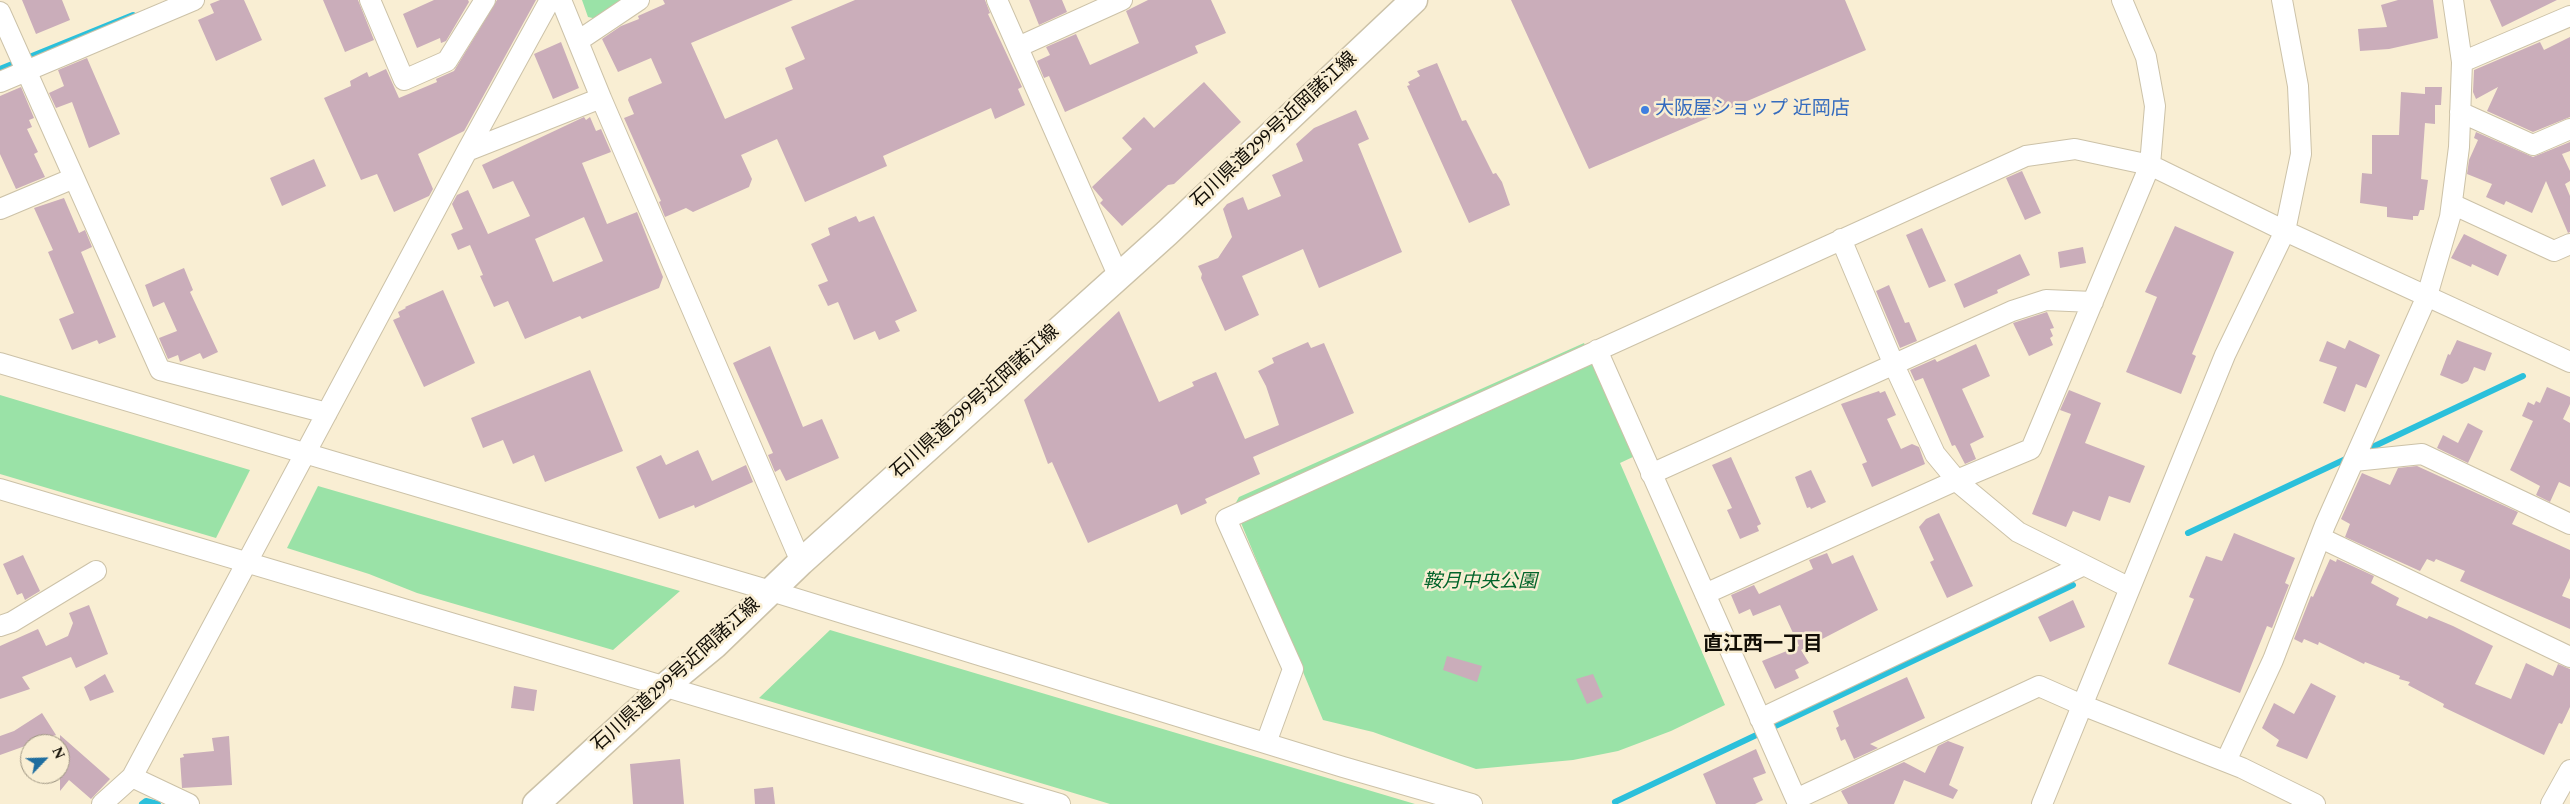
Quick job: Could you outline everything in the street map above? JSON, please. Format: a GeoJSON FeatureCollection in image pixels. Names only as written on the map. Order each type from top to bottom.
{"type":"FeatureCollection","features":[{"type":"Feature","properties":{"kind":"main road","name":"石川県道299号近岡諸江線"},"geometry":{"type":"LineString","coordinates":[[536,804],[664,687],[715,645],[801,562],[1118,275],[1167,233],[1414,0]]}},
{"type":"Feature","properties":{"kind":"street"},"geometry":{"type":"LineString","coordinates":[[0,82],[22,63],[194,0]]}},
{"type":"Feature","properties":{"kind":"street"},"geometry":{"type":"LineString","coordinates":[[370,0],[404,80],[447,61],[485,0]]}},
{"type":"Feature","properties":{"kind":"street"},"geometry":{"type":"LineString","coordinates":[[102,804],[132,777],[467,151],[550,0]]}},
{"type":"Feature","properties":{"kind":"street"},"geometry":{"type":"LineString","coordinates":[[561,0],[601,98],[801,562]]}},
{"type":"Feature","properties":{"kind":"street"},"geometry":{"type":"LineString","coordinates":[[578,42],[639,0]]}},
{"type":"Feature","properties":{"kind":"street"},"geometry":{"type":"LineString","coordinates":[[997,0],[1118,275]]}},
{"type":"Feature","properties":{"kind":"street"},"geometry":{"type":"LineString","coordinates":[[1018,47],[1122,0]]}},
{"type":"Feature","properties":{"kind":"street"},"geometry":{"type":"LineString","coordinates":[[1705,594],[1957,480],[2031,449],[2150,165],[2155,106],[2146,57],[2122,0]]}},
{"type":"Feature","properties":{"kind":"street"},"geometry":{"type":"LineString","coordinates":[[2042,804],[2225,354],[2284,231],[2300,154],[2298,86],[2282,0]]}},
{"type":"Feature","properties":{"kind":"street"},"geometry":{"type":"LineString","coordinates":[[2226,761],[2273,660],[2321,538],[2427,296],[2452,204],[2459,147],[2462,62],[2453,0]]}},
{"type":"Feature","properties":{"kind":"street"},"geometry":{"type":"LineString","coordinates":[[0,12],[160,370],[327,413]]}},
{"type":"Feature","properties":{"kind":"street"},"geometry":{"type":"LineString","coordinates":[[2462,62],[2570,16]]}},
{"type":"Feature","properties":{"kind":"street"},"geometry":{"type":"LineString","coordinates":[[467,151],[601,98]]}},
{"type":"Feature","properties":{"kind":"street"},"geometry":{"type":"LineString","coordinates":[[2460,112],[2533,145],[2570,130]]}},
{"type":"Feature","properties":{"kind":"street"},"geometry":{"type":"LineString","coordinates":[[1266,743],[1293,669],[1226,519],[2026,156],[2075,149],[2150,165],[2284,231],[2570,362]]}},
{"type":"Feature","properties":{"kind":"street"},"geometry":{"type":"LineString","coordinates":[[0,209],[74,178]]}},
{"type":"Feature","properties":{"kind":"street"},"geometry":{"type":"LineString","coordinates":[[2452,204],[2554,251],[2570,244]]}},
{"type":"Feature","properties":{"kind":"street"},"geometry":{"type":"LineString","coordinates":[[1841,239],[1894,365],[1935,454],[1957,480],[2018,532],[2130,588]]}},
{"type":"Feature","properties":{"kind":"street"},"geometry":{"type":"LineString","coordinates":[[1651,474],[2012,311],[2046,300],[2093,302]]}},
{"type":"Feature","properties":{"kind":"street"},"geometry":{"type":"LineString","coordinates":[[1597,350],[1796,799],[2039,686],[2082,705],[2226,761],[2315,804]]}},
{"type":"Feature","properties":{"kind":"street"},"geometry":{"type":"LineString","coordinates":[[0,363],[306,452],[770,591],[1472,804]]}},
{"type":"Feature","properties":{"kind":"street"},"geometry":{"type":"LineString","coordinates":[[2352,465],[2422,454],[2570,524]]}},
{"type":"Feature","properties":{"kind":"street"},"geometry":{"type":"LineString","coordinates":[[0,489],[1060,804]]}},
{"type":"Feature","properties":{"kind":"street"},"geometry":{"type":"LineString","coordinates":[[2321,538],[2570,657]]}},
{"type":"Feature","properties":{"kind":"street"},"geometry":{"type":"LineString","coordinates":[[1760,719],[2084,565]]}},
{"type":"Feature","properties":{"kind":"street"},"geometry":{"type":"LineString","coordinates":[[0,626],[12,622],[96,571]]}},
{"type":"Feature","properties":{"kind":"street"},"geometry":{"type":"LineString","coordinates":[[2551,804],[2570,770]]}},
{"type":"Feature","properties":{"kind":"street"},"geometry":{"type":"LineString","coordinates":[[132,777],[190,804]]}},
{"type":"Feature","properties":{"kind":"green space"},"geometry":{"type":"Polygon","coordinates":[[[582,0],[628,0],[602,20],[588,17],[582,0]]]}},
{"type":"Feature","properties":{"kind":"green space","name":"鞍月中央公園"},"geometry":{"type":"Polygon","coordinates":[[[1584,343],[1635,456],[1620,463],[1725,705],[1671,731],[1618,751],[1573,760],[1476,769],[1373,732],[1323,720],[1234,506],[1239,497],[1584,343]]]}},
{"type":"Feature","properties":{"kind":"green space"},"geometry":{"type":"Polygon","coordinates":[[[0,395],[250,470],[216,538],[0,474],[0,395]]]}},
{"type":"Feature","properties":{"kind":"green space"},"geometry":{"type":"Polygon","coordinates":[[[318,486],[680,591],[613,650],[417,593],[369,574],[287,548],[318,486]]]}},
{"type":"Feature","properties":{"kind":"green space"},"geometry":{"type":"Polygon","coordinates":[[[830,630],[1415,804],[1110,804],[759,698],[830,630]]]}},
{"type":"Feature","properties":{"kind":"building"},"geometry":{"type":"Polygon","coordinates":[[[22,0],[62,0],[70,20],[36,34],[22,0]]]}},
{"type":"Feature","properties":{"kind":"building"},"geometry":{"type":"Polygon","coordinates":[[[220,0],[244,0],[262,40],[216,61],[198,20],[214,13],[210,4],[220,0]]]}},
{"type":"Feature","properties":{"kind":"building"},"geometry":{"type":"Polygon","coordinates":[[[323,0],[358,0],[374,40],[345,52],[323,0]]]}},
{"type":"Feature","properties":{"kind":"building"},"geometry":{"type":"Polygon","coordinates":[[[434,0],[468,0],[469,2],[446,41],[441,43],[440,38],[417,48],[403,14],[434,0]]]}},
{"type":"Feature","properties":{"kind":"building"},"geometry":{"type":"Polygon","coordinates":[[[497,0],[536,0],[464,131],[418,154],[433,189],[429,196],[394,212],[377,174],[361,180],[324,98],[351,86],[350,81],[367,72],[369,77],[386,69],[399,98],[437,82],[436,79],[454,71],[497,0]]]}},
{"type":"Feature","properties":{"kind":"building"},"geometry":{"type":"Polygon","coordinates":[[[663,0],[793,0],[691,43],[725,119],[793,89],[785,68],[805,59],[791,27],[855,0],[985,0],[990,13],[988,14],[1022,87],[1018,89],[1025,105],[995,119],[991,108],[883,156],[887,166],[805,202],[777,139],[741,155],[752,179],[749,187],[693,212],[686,208],[665,217],[659,202],[661,201],[624,118],[634,114],[628,100],[629,97],[662,83],[651,58],[618,72],[602,39],[621,26],[639,19],[638,16],[665,4],[663,0]]]}},
{"type":"Feature","properties":{"kind":"building"},"geometry":{"type":"Polygon","coordinates":[[[1029,0],[1062,0],[1067,12],[1039,25],[1029,0]]]}},
{"type":"Feature","properties":{"kind":"building"},"geometry":{"type":"Polygon","coordinates":[[[1148,0],[1211,0],[1226,33],[1195,46],[1198,53],[1065,112],[1049,76],[1044,78],[1037,61],[1050,55],[1046,47],[1076,34],[1090,65],[1139,43],[1126,11],[1148,0]]]}},
{"type":"Feature","properties":{"kind":"building","name":"大阪屋ショップ 近岡店"},"geometry":{"type":"Polygon","coordinates":[[[1511,0],[1845,0],[1866,50],[1589,169],[1511,0]]]}},
{"type":"Feature","properties":{"kind":"building"},"geometry":{"type":"Polygon","coordinates":[[[2398,0],[2433,0],[2438,38],[2389,49],[2360,51],[2358,29],[2387,27],[2381,5],[2398,0]]]}},
{"type":"Feature","properties":{"kind":"building"},"geometry":{"type":"Polygon","coordinates":[[[2490,0],[2557,0],[2502,27],[2490,0]]]}},
{"type":"Feature","properties":{"kind":"building"},"geometry":{"type":"Polygon","coordinates":[[[2570,37],[2570,117],[2533,132],[2487,111],[2498,87],[2476,99],[2473,92],[2474,70],[2540,42],[2544,50],[2570,37]]]}},
{"type":"Feature","properties":{"kind":"building"},"geometry":{"type":"Polygon","coordinates":[[[561,42],[579,88],[553,99],[534,54],[561,42]]]}},
{"type":"Feature","properties":{"kind":"building"},"geometry":{"type":"Polygon","coordinates":[[[87,58],[120,134],[89,148],[72,102],[56,108],[49,93],[64,86],[58,70],[87,58]]]}},
{"type":"Feature","properties":{"kind":"building"},"geometry":{"type":"Polygon","coordinates":[[[1437,63],[1462,121],[1466,120],[1493,174],[1496,173],[1502,182],[1510,205],[1469,223],[1407,86],[1410,85],[1408,82],[1420,76],[1417,71],[1437,63]]]}},
{"type":"Feature","properties":{"kind":"building"},"geometry":{"type":"Polygon","coordinates":[[[1204,82],[1241,122],[1174,184],[1168,185],[1122,226],[1100,203],[1103,200],[1092,187],[1132,149],[1122,138],[1144,117],[1154,128],[1204,82]]]}},
{"type":"Feature","properties":{"kind":"building"},"geometry":{"type":"Polygon","coordinates":[[[21,87],[34,118],[29,120],[32,127],[27,129],[38,152],[34,154],[45,177],[16,189],[0,154],[0,96],[21,87]]]}},
{"type":"Feature","properties":{"kind":"building"},"geometry":{"type":"Polygon","coordinates":[[[2425,87],[2442,87],[2441,105],[2435,105],[2435,124],[2425,123],[2421,179],[2428,180],[2424,210],[2420,210],[2418,216],[2413,216],[2413,220],[2387,217],[2387,207],[2360,203],[2362,173],[2372,174],[2372,135],[2399,135],[2401,92],[2425,94],[2425,87]]]}},
{"type":"Feature","properties":{"kind":"building"},"geometry":{"type":"Polygon","coordinates":[[[1356,110],[1369,139],[1358,144],[1402,252],[1319,288],[1303,249],[1242,276],[1259,315],[1225,331],[1201,278],[1202,274],[1198,266],[1218,258],[1232,237],[1223,209],[1227,204],[1243,197],[1248,210],[1281,196],[1272,175],[1303,161],[1296,144],[1314,128],[1356,110]]]}},
{"type":"Feature","properties":{"kind":"building"},"geometry":{"type":"Polygon","coordinates":[[[584,117],[586,120],[590,117],[596,131],[601,129],[611,152],[582,163],[607,224],[637,212],[663,277],[659,288],[582,319],[580,316],[525,339],[508,301],[494,307],[480,276],[483,275],[470,245],[458,250],[451,234],[463,229],[452,204],[457,195],[468,190],[488,234],[530,216],[513,181],[493,189],[482,165],[584,117]],[[584,217],[535,239],[553,282],[603,261],[584,217]]]}},
{"type":"Feature","properties":{"kind":"building"},"geometry":{"type":"Polygon","coordinates":[[[2476,132],[2533,157],[2570,142],[2570,151],[2562,154],[2570,171],[2570,181],[2565,184],[2570,196],[2570,232],[2568,233],[2546,181],[2532,213],[2506,201],[2504,205],[2486,197],[2492,184],[2467,174],[2469,160],[2478,140],[2474,138],[2476,132]]]}},
{"type":"Feature","properties":{"kind":"building"},"geometry":{"type":"Polygon","coordinates":[[[314,159],[326,186],[282,206],[270,178],[314,159]]]}},
{"type":"Feature","properties":{"kind":"building"},"geometry":{"type":"Polygon","coordinates":[[[2022,171],[2041,213],[2025,220],[2006,178],[2022,171]]]}},
{"type":"Feature","properties":{"kind":"building"},"geometry":{"type":"Polygon","coordinates":[[[64,198],[79,233],[85,230],[92,247],[81,252],[116,337],[99,344],[97,340],[72,350],[59,319],[74,313],[48,252],[53,250],[34,208],[64,198]]]}},
{"type":"Feature","properties":{"kind":"building"},"geometry":{"type":"Polygon","coordinates":[[[856,216],[859,222],[874,216],[917,311],[895,321],[900,331],[879,340],[875,331],[854,340],[838,302],[828,306],[818,285],[828,281],[811,244],[830,235],[828,228],[856,216]]]}},
{"type":"Feature","properties":{"kind":"building"},"geometry":{"type":"Polygon","coordinates":[[[2175,226],[2234,252],[2192,354],[2196,356],[2181,394],[2126,372],[2157,297],[2145,292],[2175,226]]]}},
{"type":"Feature","properties":{"kind":"building"},"geometry":{"type":"Polygon","coordinates":[[[1922,228],[1946,281],[1929,288],[1906,235],[1922,228]]]}},
{"type":"Feature","properties":{"kind":"building"},"geometry":{"type":"Polygon","coordinates":[[[2464,234],[2507,255],[2498,276],[2472,264],[2471,267],[2451,258],[2464,234]]]}},
{"type":"Feature","properties":{"kind":"building"},"geometry":{"type":"Polygon","coordinates":[[[2083,247],[2086,263],[2060,268],[2058,252],[2083,247]]]}},
{"type":"Feature","properties":{"kind":"building"},"geometry":{"type":"Polygon","coordinates":[[[2020,254],[2030,275],[1997,290],[1998,293],[1964,308],[1954,284],[2020,254]]]}},
{"type":"Feature","properties":{"kind":"building"},"geometry":{"type":"Polygon","coordinates":[[[184,268],[193,290],[190,292],[218,352],[203,359],[200,353],[180,362],[178,355],[168,359],[159,338],[177,331],[164,302],[153,307],[145,285],[184,268]]]}},
{"type":"Feature","properties":{"kind":"building"},"geometry":{"type":"Polygon","coordinates":[[[1889,285],[1905,323],[1909,322],[1917,341],[1900,348],[1876,291],[1889,285]]]}},
{"type":"Feature","properties":{"kind":"building"},"geometry":{"type":"Polygon","coordinates":[[[443,290],[475,363],[424,387],[393,320],[400,317],[398,312],[405,307],[443,290]]]}},
{"type":"Feature","properties":{"kind":"building"},"geometry":{"type":"Polygon","coordinates":[[[1119,311],[1159,402],[1194,386],[1192,382],[1216,372],[1245,439],[1279,425],[1266,386],[1258,371],[1274,363],[1272,358],[1308,342],[1311,348],[1324,343],[1354,413],[1253,457],[1260,474],[1205,499],[1207,503],[1181,515],[1177,504],[1088,543],[1052,462],[1048,464],[1024,400],[1119,311]]]}},
{"type":"Feature","properties":{"kind":"building"},"geometry":{"type":"Polygon","coordinates":[[[2047,312],[2054,328],[2050,329],[2053,336],[2050,338],[2053,345],[2029,356],[2013,323],[2047,312]]]}},
{"type":"Feature","properties":{"kind":"building"},"geometry":{"type":"Polygon","coordinates":[[[2349,340],[2380,355],[2366,388],[2356,384],[2345,412],[2323,403],[2337,367],[2319,361],[2327,341],[2345,349],[2349,340]]]}},
{"type":"Feature","properties":{"kind":"building"},"geometry":{"type":"Polygon","coordinates":[[[2457,340],[2492,353],[2485,371],[2474,367],[2468,381],[2462,384],[2440,375],[2448,354],[2450,355],[2457,340]]]}},
{"type":"Feature","properties":{"kind":"building"},"geometry":{"type":"Polygon","coordinates":[[[1976,344],[1990,376],[1962,389],[1984,437],[1970,444],[1976,459],[1965,464],[1955,445],[1952,446],[1923,378],[1915,381],[1910,370],[1935,359],[1937,362],[1976,344]]]}},
{"type":"Feature","properties":{"kind":"building"},"geometry":{"type":"Polygon","coordinates":[[[770,346],[803,427],[822,419],[839,458],[786,481],[780,469],[775,472],[768,455],[773,453],[733,363],[770,346]]]}},
{"type":"Feature","properties":{"kind":"building"},"geometry":{"type":"Polygon","coordinates":[[[590,370],[623,451],[545,482],[534,455],[513,464],[503,440],[483,448],[471,418],[590,370]]]}},
{"type":"Feature","properties":{"kind":"building"},"geometry":{"type":"Polygon","coordinates":[[[2547,387],[2570,397],[2570,404],[2563,419],[2570,423],[2570,487],[2559,482],[2550,502],[2536,495],[2540,486],[2510,470],[2533,421],[2522,416],[2528,402],[2534,405],[2536,401],[2540,403],[2547,387]]]}},
{"type":"Feature","properties":{"kind":"building"},"geometry":{"type":"Polygon","coordinates":[[[2069,390],[2101,403],[2085,443],[2145,466],[2130,503],[2109,496],[2100,521],[2073,511],[2066,527],[2032,514],[2071,414],[2060,410],[2069,390]]]}},
{"type":"Feature","properties":{"kind":"building"},"geometry":{"type":"Polygon","coordinates":[[[1879,391],[1880,393],[1885,391],[1896,415],[1887,419],[1901,449],[1912,444],[1919,447],[1925,464],[1872,487],[1862,464],[1867,462],[1841,404],[1879,391]]]}},
{"type":"Feature","properties":{"kind":"building"},"geometry":{"type":"Polygon","coordinates":[[[2468,423],[2483,431],[2468,463],[2437,448],[2443,435],[2458,443],[2468,423]]]}},
{"type":"Feature","properties":{"kind":"building"},"geometry":{"type":"Polygon","coordinates":[[[698,450],[712,481],[746,465],[753,482],[695,508],[694,505],[659,519],[636,467],[661,455],[666,465],[698,450]]]}},
{"type":"Feature","properties":{"kind":"building"},"geometry":{"type":"Polygon","coordinates":[[[1731,457],[1761,524],[1757,526],[1759,531],[1740,539],[1727,510],[1732,508],[1712,465],[1731,457]]]}},
{"type":"Feature","properties":{"kind":"building"},"geometry":{"type":"Polygon","coordinates":[[[2417,466],[2518,512],[2512,524],[2570,550],[2570,578],[2562,596],[2570,599],[2570,629],[2460,581],[2465,571],[2436,559],[2434,562],[2427,559],[2420,571],[2345,537],[2350,524],[2341,519],[2362,473],[2390,485],[2398,468],[2417,466]]]}},
{"type":"Feature","properties":{"kind":"building"},"geometry":{"type":"Polygon","coordinates":[[[1811,470],[1826,502],[1811,509],[1810,507],[1807,508],[1795,477],[1811,470]]]}},
{"type":"Feature","properties":{"kind":"building"},"geometry":{"type":"Polygon","coordinates":[[[1939,513],[1973,586],[1947,598],[1930,562],[1934,560],[1919,527],[1926,519],[1939,513]]]}},
{"type":"Feature","properties":{"kind":"building"},"geometry":{"type":"Polygon","coordinates":[[[2234,533],[2295,558],[2285,583],[2289,585],[2272,628],[2267,626],[2240,693],[2168,664],[2194,599],[2189,597],[2206,556],[2222,561],[2234,533]]]}},
{"type":"Feature","properties":{"kind":"building"},"geometry":{"type":"Polygon","coordinates":[[[1827,553],[1832,564],[1853,555],[1878,610],[1801,650],[1809,663],[1795,670],[1799,678],[1775,689],[1762,661],[1799,646],[1780,605],[1753,616],[1750,609],[1739,614],[1731,595],[1754,585],[1759,594],[1813,569],[1809,560],[1827,553]]]}},
{"type":"Feature","properties":{"kind":"building"},"geometry":{"type":"Polygon","coordinates":[[[23,555],[40,591],[25,600],[22,593],[17,595],[3,564],[23,555]]]}},
{"type":"Feature","properties":{"kind":"building"},"geometry":{"type":"Polygon","coordinates":[[[2330,559],[2336,562],[2337,559],[2374,576],[2371,583],[2399,598],[2396,605],[2427,619],[2429,616],[2453,626],[2493,646],[2475,684],[2511,699],[2526,663],[2553,676],[2558,664],[2570,669],[2570,707],[2562,724],[2559,723],[2544,755],[2443,707],[2444,704],[2408,685],[2410,682],[2399,679],[2400,676],[2365,662],[2364,664],[2319,642],[2318,645],[2304,639],[2302,643],[2294,639],[2311,596],[2313,597],[2330,559]]]}},
{"type":"Feature","properties":{"kind":"building"},"geometry":{"type":"Polygon","coordinates":[[[2073,600],[2085,627],[2050,642],[2038,617],[2073,600]]]}},
{"type":"Feature","properties":{"kind":"building"},"geometry":{"type":"Polygon","coordinates":[[[89,605],[108,654],[76,668],[71,657],[22,677],[30,689],[0,699],[0,646],[38,629],[46,646],[68,636],[73,623],[69,613],[89,605]]]}},
{"type":"Feature","properties":{"kind":"building"},"geometry":{"type":"Polygon","coordinates":[[[1447,656],[1482,666],[1477,682],[1443,670],[1447,656]]]}},
{"type":"Feature","properties":{"kind":"building"},"geometry":{"type":"Polygon","coordinates":[[[105,674],[114,692],[90,701],[84,687],[105,674]]]}},
{"type":"Feature","properties":{"kind":"building"},"geometry":{"type":"Polygon","coordinates":[[[1593,674],[1603,697],[1587,704],[1576,679],[1593,674]]]}},
{"type":"Feature","properties":{"kind":"building"},"geometry":{"type":"Polygon","coordinates":[[[1907,677],[1925,718],[1870,744],[1878,748],[1854,759],[1845,739],[1841,741],[1836,728],[1839,726],[1833,711],[1907,677]]]}},
{"type":"Feature","properties":{"kind":"building"},"geometry":{"type":"Polygon","coordinates":[[[2311,683],[2336,696],[2307,759],[2276,746],[2279,740],[2262,728],[2274,703],[2294,714],[2311,683]]]}},
{"type":"Feature","properties":{"kind":"building"},"geometry":{"type":"Polygon","coordinates":[[[514,686],[537,690],[534,711],[511,708],[514,686]]]}},
{"type":"Feature","properties":{"kind":"building"},"geometry":{"type":"Polygon","coordinates":[[[42,713],[55,734],[20,734],[20,748],[0,755],[0,736],[14,731],[42,713]]]}},
{"type":"Feature","properties":{"kind":"building"},"geometry":{"type":"Polygon","coordinates":[[[229,736],[232,785],[182,788],[180,758],[184,757],[183,754],[214,751],[212,738],[229,736]]]}},
{"type":"Feature","properties":{"kind":"building"},"geometry":{"type":"Polygon","coordinates":[[[1948,741],[1964,747],[1949,785],[1958,790],[1953,799],[1904,780],[1894,804],[1848,804],[1841,791],[1904,762],[1925,773],[1938,746],[1948,741]]]}},
{"type":"Feature","properties":{"kind":"building"},"geometry":{"type":"Polygon","coordinates":[[[70,744],[110,779],[91,799],[70,781],[70,744]]]}},
{"type":"Feature","properties":{"kind":"building"},"geometry":{"type":"Polygon","coordinates":[[[1756,749],[1766,773],[1753,778],[1763,800],[1755,804],[1716,804],[1703,774],[1756,749]]]}},
{"type":"Feature","properties":{"kind":"building"},"geometry":{"type":"Polygon","coordinates":[[[680,759],[684,804],[633,804],[630,764],[680,759]]]}},
{"type":"Feature","properties":{"kind":"building"},"geometry":{"type":"Polygon","coordinates":[[[60,784],[66,784],[60,791],[60,784]]]}},
{"type":"Feature","properties":{"kind":"building"},"geometry":{"type":"Polygon","coordinates":[[[773,787],[775,804],[755,804],[754,789],[773,787]]]}},
{"type":"Feature","properties":{"kind":"waterway"},"geometry":{"type":"LineString","coordinates":[[0,69],[133,15]]}},
{"type":"Feature","properties":{"kind":"waterway"},"geometry":{"type":"LineString","coordinates":[[2364,451],[2523,376]]}},
{"type":"Feature","properties":{"kind":"waterway"},"geometry":{"type":"LineString","coordinates":[[2188,533],[2350,457]]}},
{"type":"Feature","properties":{"kind":"waterway"},"geometry":{"type":"LineString","coordinates":[[1615,802],[2073,585]]}},
{"type":"Feature","properties":{"kind":"waterway"},"geometry":{"type":"LineString","coordinates":[[142,804],[146,801],[158,804]]}},
{"type":"Feature","properties":{"kind":"place","name":"大阪屋ショップ 近岡店"},"geometry":{"type":"Point","coordinates":[1645,110]}},
{"type":"Feature","properties":{"kind":"district","name":"直江西一丁目"},"geometry":{"type":"Point","coordinates":[1763,646]}}]}
